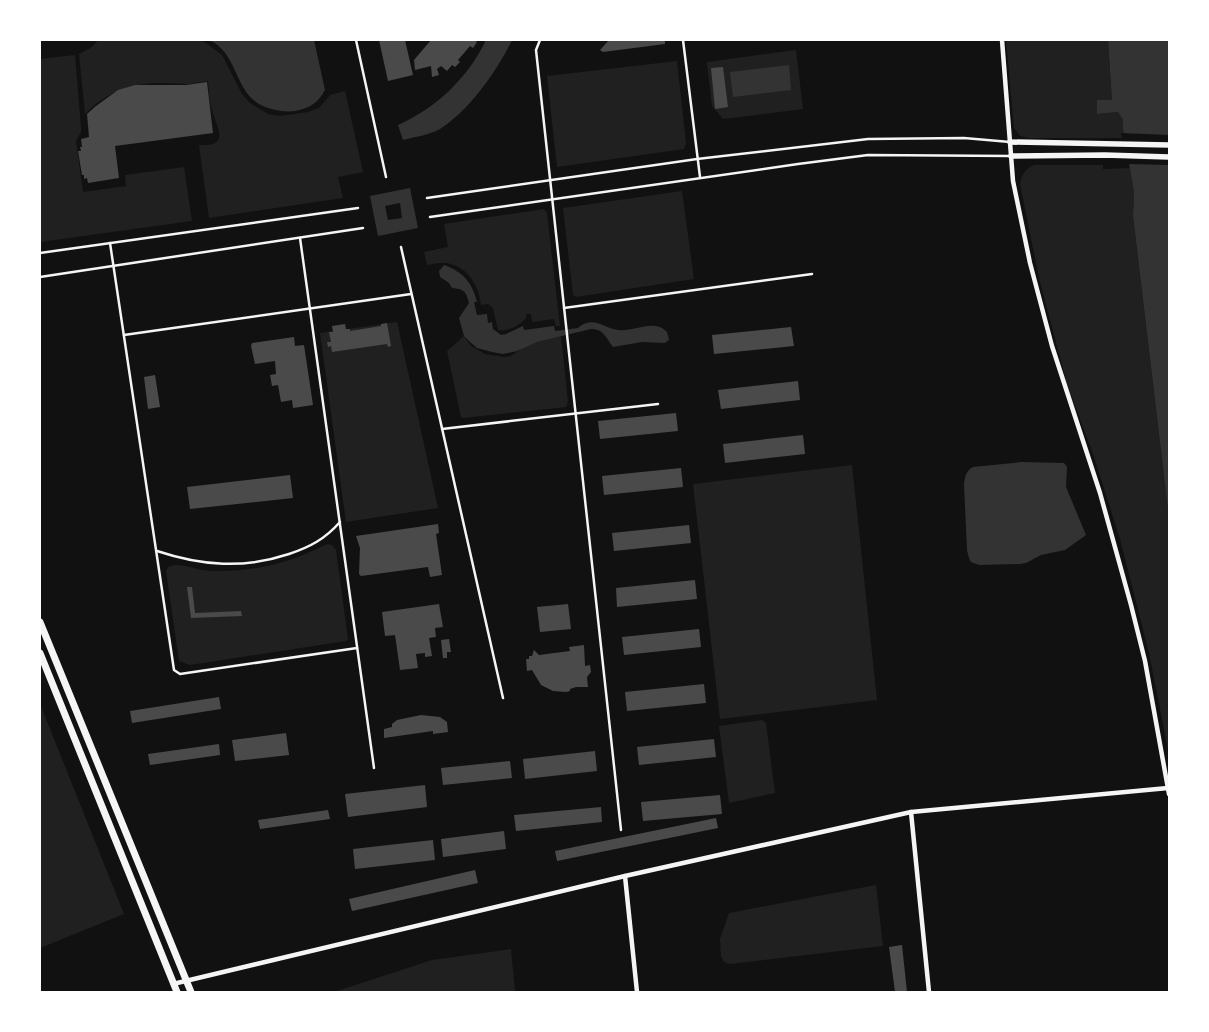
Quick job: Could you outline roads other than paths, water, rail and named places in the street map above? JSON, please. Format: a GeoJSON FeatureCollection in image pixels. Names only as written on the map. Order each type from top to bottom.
{"type":"FeatureCollection","features":[{"type":"Feature","properties":{"kind":"main road"},"geometry":{"type":"LineString","coordinates":[[40,622],[191,992]]}},
{"type":"Feature","properties":{"kind":"main road"},"geometry":{"type":"LineString","coordinates":[[40,653],[177,992]]}},
{"type":"Feature","properties":{"kind":"street"},"geometry":{"type":"LineString","coordinates":[[173,984],[625,876],[910,812],[1168,791],[1145,661],[1131,605],[1100,493],[1047,330],[1020,218],[1013,181],[1002,40]]}},
{"type":"Feature","properties":{"kind":"street"},"geometry":{"type":"LineString","coordinates":[[1010,142],[1169,145]]}},
{"type":"Feature","properties":{"kind":"street"},"geometry":{"type":"LineString","coordinates":[[1011,156],[1105,155],[1169,157]]}},
{"type":"Feature","properties":{"kind":"street"},"geometry":{"type":"LineString","coordinates":[[910,812],[929,992]]}},
{"type":"Feature","properties":{"kind":"street"},"geometry":{"type":"LineString","coordinates":[[625,876],[637,992]]}},
{"type":"Feature","properties":{"kind":"lane"},"geometry":{"type":"LineString","coordinates":[[356,40],[386,177]]}},
{"type":"Feature","properties":{"kind":"lane"},"geometry":{"type":"LineString","coordinates":[[540,40],[536,50],[621,830]]}},
{"type":"Feature","properties":{"kind":"lane"},"geometry":{"type":"LineString","coordinates":[[683,40],[700,178]]}},
{"type":"Feature","properties":{"kind":"lane"},"geometry":{"type":"LineString","coordinates":[[427,198],[697,159],[868,139],[964,138],[1010,142]]}},
{"type":"Feature","properties":{"kind":"lane"},"geometry":{"type":"LineString","coordinates":[[430,217],[868,155],[1011,156]]}},
{"type":"Feature","properties":{"kind":"lane"},"geometry":{"type":"LineString","coordinates":[[40,253],[358,208]]}},
{"type":"Feature","properties":{"kind":"lane"},"geometry":{"type":"LineString","coordinates":[[40,276],[363,228]]}},
{"type":"Feature","properties":{"kind":"lane"},"geometry":{"type":"LineString","coordinates":[[300,238],[374,768]]}},
{"type":"Feature","properties":{"kind":"lane"},"geometry":{"type":"LineString","coordinates":[[110,243],[174,666],[178,673],[357,648]]}},
{"type":"Feature","properties":{"kind":"lane"},"geometry":{"type":"LineString","coordinates":[[400,247],[503,698]]}},
{"type":"Feature","properties":{"kind":"lane"},"geometry":{"type":"LineString","coordinates":[[564,308],[812,274]]}},
{"type":"Feature","properties":{"kind":"lane"},"geometry":{"type":"LineString","coordinates":[[124,335],[411,294]]}},
{"type":"Feature","properties":{"kind":"lane"},"geometry":{"type":"LineString","coordinates":[[442,429],[658,404]]}},
{"type":"Feature","properties":{"kind":"lane"},"geometry":{"type":"LineString","coordinates":[[156,551],[197,562],[224,565],[250,564],[274,559],[304,549],[322,540],[340,522]]}}]}
